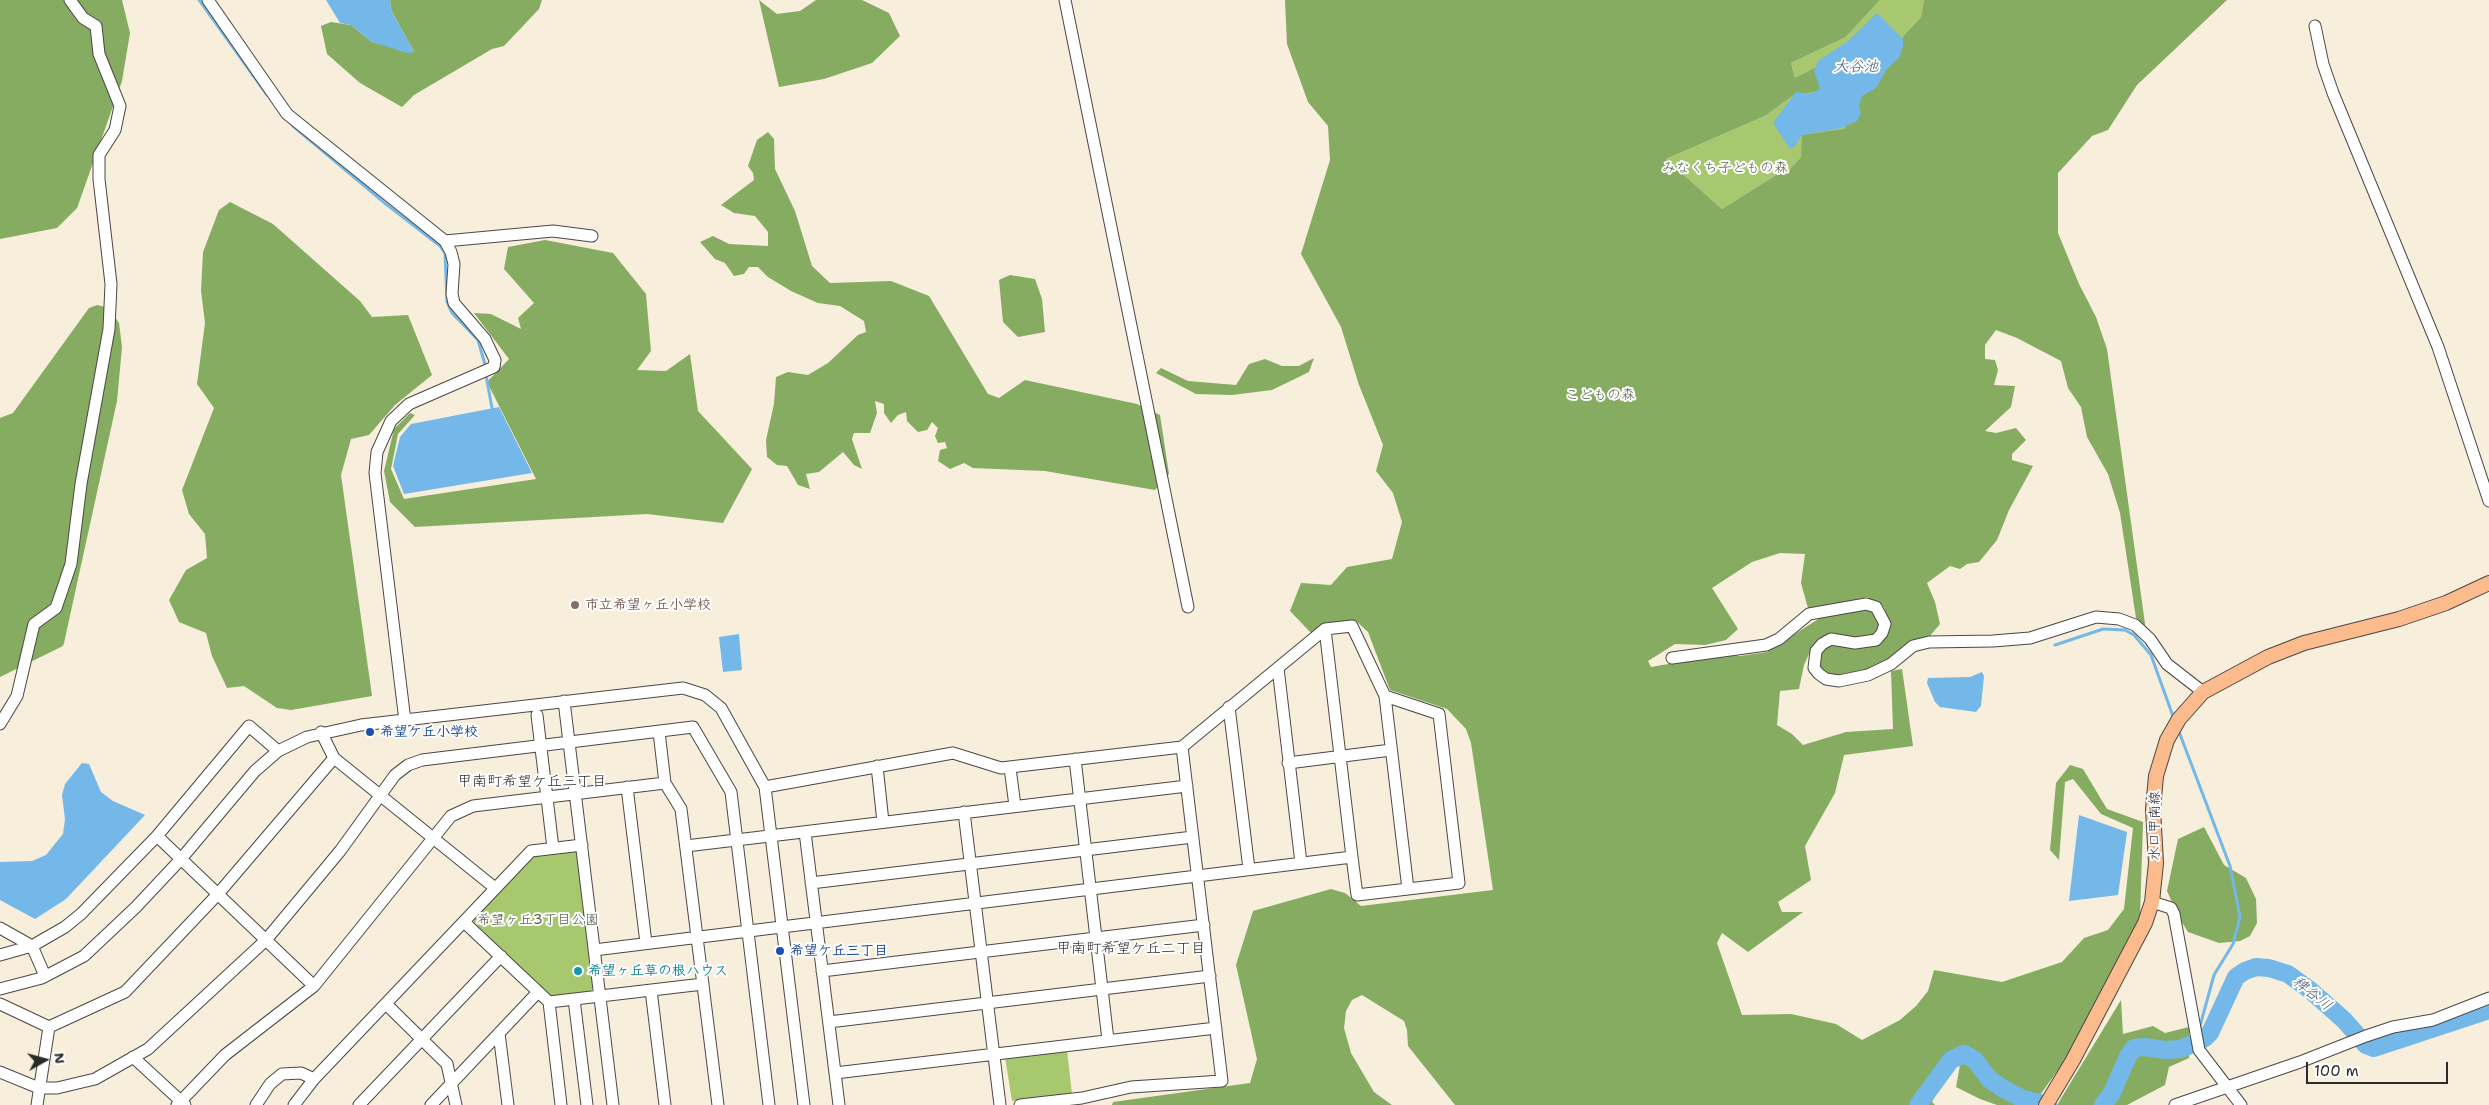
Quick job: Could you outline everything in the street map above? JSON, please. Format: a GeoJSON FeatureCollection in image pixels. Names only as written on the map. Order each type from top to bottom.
{"type":"FeatureCollection","features":[{"type":"Feature","properties":{"kind":"main road","name":"水口甲南線"},"geometry":{"type":"LineString","coordinates":[[2046,1105],[2057,1088],[2145,923],[2152,902],[2156,863],[2153,808],[2156,776],[2161,756],[2176,724],[2203,692],[2268,657],[2304,643],[2399,619],[2446,603],[2489,583]]}},
{"type":"Feature","properties":{"kind":"street"},"geometry":{"type":"LineString","coordinates":[[0,724],[17,696],[34,624],[56,608],[71,564],[81,484],[109,329],[111,284],[99,179],[99,155],[115,130],[120,106],[99,54],[96,26],[83,18],[70,0]]}},
{"type":"Feature","properties":{"kind":"street"},"geometry":{"type":"LineString","coordinates":[[208,0],[286,114],[445,241],[451,252],[454,264],[452,294],[454,303],[485,339],[495,360],[494,367],[409,404],[391,421],[377,452],[375,473],[406,721]]}},
{"type":"Feature","properties":{"kind":"street"},"geometry":{"type":"LineString","coordinates":[[1065,0],[1188,607]]}},
{"type":"Feature","properties":{"kind":"street"},"geometry":{"type":"LineString","coordinates":[[2315,26],[2322,64],[2438,347],[2489,501]]}},
{"type":"Feature","properties":{"kind":"street"},"geometry":{"type":"LineString","coordinates":[[445,241],[553,231],[592,236]]}},
{"type":"Feature","properties":{"kind":"street"},"geometry":{"type":"LineString","coordinates":[[1672,658],[1766,645],[1779,639],[1809,614],[1866,604],[1876,607],[1885,624],[1882,633],[1876,640],[1855,643],[1831,639],[1822,644],[1816,651],[1814,668],[1826,679],[1839,681],[1868,675],[1891,664],[1913,646],[1929,642],[1993,642],[2030,638],[2096,618],[2119,619],[2135,625],[2150,639],[2167,664],[2203,692]]}},
{"type":"Feature","properties":{"kind":"street"},"geometry":{"type":"LineString","coordinates":[[765,787],[953,753],[992,766],[1010,768],[1182,747],[1325,629],[1352,626],[1385,696],[1408,889]]}},
{"type":"Feature","properties":{"kind":"street"},"geometry":{"type":"LineString","coordinates":[[1325,629],[1357,896],[1459,883],[1439,714],[1385,696]]}},
{"type":"Feature","properties":{"kind":"street"},"geometry":{"type":"LineString","coordinates":[[1278,668],[1301,863]]}},
{"type":"Feature","properties":{"kind":"street"},"geometry":{"type":"LineString","coordinates":[[0,989],[45,976],[84,956],[136,907],[181,859],[254,771],[278,751],[307,737],[321,732],[564,701],[675,688],[693,690],[705,695],[721,708],[765,787],[804,1105]]}},
{"type":"Feature","properties":{"kind":"street"},"geometry":{"type":"LineString","coordinates":[[564,701],[613,1105]]}},
{"type":"Feature","properties":{"kind":"street"},"geometry":{"type":"LineString","coordinates":[[1229,707],[1249,870]]}},
{"type":"Feature","properties":{"kind":"street"},"geometry":{"type":"LineString","coordinates":[[537,715],[553,848]]}},
{"type":"Feature","properties":{"kind":"street"},"geometry":{"type":"LineString","coordinates":[[0,954],[32,946],[65,927],[81,914],[157,836],[249,726],[278,751]]}},
{"type":"Feature","properties":{"kind":"street"},"geometry":{"type":"LineString","coordinates":[[0,1072],[39,1088],[51,1089],[81,1084],[114,1069],[148,1049],[266,940],[340,850],[395,775],[415,762],[693,727],[731,792],[770,1105]]}},
{"type":"Feature","properties":{"kind":"street"},"geometry":{"type":"LineString","coordinates":[[321,732],[334,758],[495,888]]}},
{"type":"Feature","properties":{"kind":"street"},"geometry":{"type":"LineString","coordinates":[[659,732],[665,783],[682,809],[718,1105]]}},
{"type":"Feature","properties":{"kind":"street"},"geometry":{"type":"LineString","coordinates":[[1020,1105],[1080,1102],[1131,1086],[1222,1081],[1182,747]]}},
{"type":"Feature","properties":{"kind":"street"},"geometry":{"type":"LineString","coordinates":[[1288,762],[1391,750]]}},
{"type":"Feature","properties":{"kind":"street"},"geometry":{"type":"LineString","coordinates":[[0,1004],[49,1027],[125,992],[218,894],[334,758]]}},
{"type":"Feature","properties":{"kind":"street"},"geometry":{"type":"LineString","coordinates":[[1075,759],[1108,1040]]}},
{"type":"Feature","properties":{"kind":"street"},"geometry":{"type":"LineString","coordinates":[[877,766],[883,822]]}},
{"type":"Feature","properties":{"kind":"street"},"geometry":{"type":"LineString","coordinates":[[1010,768],[1014,806]]}},
{"type":"Feature","properties":{"kind":"street"},"geometry":{"type":"LineString","coordinates":[[133,1057],[181,1104],[225,1056],[314,986],[451,816],[467,808],[665,783]]}},
{"type":"Feature","properties":{"kind":"street"},"geometry":{"type":"LineString","coordinates":[[686,846],[1187,786]]}},
{"type":"Feature","properties":{"kind":"street"},"geometry":{"type":"LineString","coordinates":[[627,787],[646,943]]}},
{"type":"Feature","properties":{"kind":"street"},"geometry":{"type":"LineString","coordinates":[[964,812],[1000,1105]]}},
{"type":"Feature","properties":{"kind":"street"},"geometry":{"type":"LineString","coordinates":[[805,832],[838,1105]]}},
{"type":"Feature","properties":{"kind":"street"},"geometry":{"type":"LineString","coordinates":[[157,836],[314,986]]}},
{"type":"Feature","properties":{"kind":"street"},"geometry":{"type":"LineString","coordinates":[[812,883],[1193,837]]}},
{"type":"Feature","properties":{"kind":"street"},"geometry":{"type":"LineString","coordinates":[[294,1105],[314,1079],[531,851],[582,844]]}},
{"type":"Feature","properties":{"kind":"street"},"geometry":{"type":"LineString","coordinates":[[594,950],[1352,857]]}},
{"type":"Feature","properties":{"kind":"street"},"geometry":{"type":"LineString","coordinates":[[2152,902],[2171,908],[2174,914],[2199,1050],[2226,1088],[2241,1105]]}},
{"type":"Feature","properties":{"kind":"street"},"geometry":{"type":"LineString","coordinates":[[464,922],[549,1002],[561,1105]]}},
{"type":"Feature","properties":{"kind":"street"},"geometry":{"type":"LineString","coordinates":[[822,970],[1204,925]]}},
{"type":"Feature","properties":{"kind":"street"},"geometry":{"type":"LineString","coordinates":[[0,928],[32,946],[45,976]]}},
{"type":"Feature","properties":{"kind":"street"},"geometry":{"type":"LineString","coordinates":[[360,1105],[501,956]]}},
{"type":"Feature","properties":{"kind":"street"},"geometry":{"type":"LineString","coordinates":[[828,1022],[1210,976]]}},
{"type":"Feature","properties":{"kind":"street"},"geometry":{"type":"LineString","coordinates":[[549,1002],[702,984]]}},
{"type":"Feature","properties":{"kind":"street"},"geometry":{"type":"LineString","coordinates":[[651,990],[665,1105]]}},
{"type":"Feature","properties":{"kind":"street"},"geometry":{"type":"LineString","coordinates":[[431,1105],[538,992]]}},
{"type":"Feature","properties":{"kind":"street"},"geometry":{"type":"LineString","coordinates":[[2176,1105],[2366,1036],[2393,1028],[2433,1020],[2489,998]]}},
{"type":"Feature","properties":{"kind":"street"},"geometry":{"type":"LineString","coordinates":[[574,999],[587,1105]]}},
{"type":"Feature","properties":{"kind":"street"},"geometry":{"type":"LineString","coordinates":[[386,1004],[447,1064],[456,1105]]}},
{"type":"Feature","properties":{"kind":"street"},"geometry":{"type":"LineString","coordinates":[[37,1105],[49,1027]]}},
{"type":"Feature","properties":{"kind":"street"},"geometry":{"type":"LineString","coordinates":[[835,1073],[1216,1028]]}},
{"type":"Feature","properties":{"kind":"street"},"geometry":{"type":"LineString","coordinates":[[499,1033],[508,1105]]}},
{"type":"Feature","properties":{"kind":"street"},"geometry":{"type":"LineString","coordinates":[[256,1105],[270,1084],[282,1074],[301,1073],[314,1079]]}},
{"type":"Feature","properties":{"kind":"green space"},"geometry":{"type":"Polygon","coordinates":[[[0,0],[122,0],[130,33],[122,81],[77,208],[57,228],[0,239],[0,0]]]}},
{"type":"Feature","properties":{"kind":"green space"},"geometry":{"type":"Polygon","coordinates":[[[390,0],[542,0],[539,9],[504,46],[492,49],[414,95],[402,107],[360,83],[327,54],[321,26],[331,22],[351,25],[372,42],[414,52],[391,10],[390,0]]]}},
{"type":"Feature","properties":{"kind":"green space"},"geometry":{"type":"Polygon","coordinates":[[[759,0],[777,14],[800,11],[816,0],[862,0],[889,13],[900,36],[872,63],[824,79],[779,87],[759,0]]]}},
{"type":"Feature","properties":{"kind":"green space","name":"こどもの森"},"geometry":{"type":"Polygon","coordinates":[[[1285,0],[1880,0],[1846,37],[1791,63],[1795,78],[1821,65],[1825,90],[1794,95],[1765,116],[1666,159],[1722,209],[1776,175],[1789,170],[1801,157],[1802,135],[1844,129],[1857,110],[1861,90],[1893,58],[1904,35],[1921,17],[1924,0],[2227,0],[2137,85],[2108,130],[2092,136],[2058,173],[2058,233],[2079,284],[2096,317],[2107,349],[2146,631],[2136,618],[2120,513],[2108,474],[2087,437],[2081,407],[2068,388],[2061,361],[2017,338],[1996,330],[1985,345],[1985,359],[1995,360],[1998,370],[1994,385],[2015,386],[2011,407],[1985,431],[1996,433],[2016,428],[2026,440],[2012,454],[2012,460],[2033,466],[2009,510],[1997,540],[1979,562],[1967,564],[1960,569],[1950,566],[1927,583],[1935,602],[1940,624],[1929,637],[1862,673],[1830,678],[1822,671],[1818,663],[1821,648],[1835,643],[1851,648],[1872,646],[1889,623],[1884,607],[1867,597],[1839,604],[1808,608],[1801,583],[1805,554],[1780,553],[1752,562],[1712,588],[1738,629],[1726,640],[1705,645],[1675,644],[1648,661],[1651,667],[1726,654],[1740,656],[1767,652],[1823,616],[1872,608],[1879,617],[1878,631],[1867,641],[1829,634],[1813,645],[1804,665],[1799,689],[1780,691],[1777,725],[1792,734],[1803,745],[1846,732],[1893,729],[1891,671],[1902,669],[1913,746],[1844,755],[1835,793],[1805,846],[1811,880],[1778,902],[1782,912],[1803,912],[1748,952],[1722,933],[1717,943],[1742,1015],[1791,1014],[1836,1024],[1862,1040],[1900,1020],[1916,1006],[1928,991],[1934,970],[2002,982],[2062,962],[2084,938],[2108,930],[2124,909],[2133,828],[2101,814],[2073,779],[2065,782],[2059,860],[2050,850],[2056,783],[2070,765],[2083,769],[2107,809],[2143,822],[2140,917],[2080,1039],[2033,1105],[1997,1105],[1980,1099],[1956,1087],[1960,1065],[1952,1065],[1932,1102],[1935,1105],[1455,1105],[1408,1046],[1407,1030],[1404,1021],[1362,995],[1352,1000],[1346,1011],[1344,1028],[1351,1053],[1374,1092],[1392,1105],[1112,1105],[1113,1102],[1250,1083],[1257,1059],[1236,965],[1253,911],[1331,889],[1345,893],[1361,906],[1493,890],[1471,743],[1466,729],[1447,709],[1390,690],[1368,632],[1355,620],[1323,624],[1312,634],[1290,611],[1301,583],[1331,585],[1347,567],[1392,559],[1402,522],[1393,493],[1376,471],[1383,445],[1359,385],[1341,327],[1301,254],[1330,160],[1328,126],[1308,102],[1287,44],[1285,0]]]}},
{"type":"Feature","properties":{"kind":"green space","name":"みなくち子どもの森"},"geometry":{"type":"Polygon","coordinates":[[[1880,0],[1924,0],[1921,17],[1904,35],[1893,58],[1844,129],[1801,157],[1789,170],[1776,175],[1722,209],[1666,159],[1765,116],[1794,95],[1795,78],[1791,63],[1846,37],[1880,0]]]}},
{"type":"Feature","properties":{"kind":"green space"},"geometry":{"type":"Polygon","coordinates":[[[768,132],[774,139],[775,169],[795,211],[812,266],[830,283],[891,281],[929,296],[988,394],[999,398],[1025,380],[1137,404],[1160,415],[1169,474],[1155,490],[1045,471],[973,468],[964,463],[950,469],[938,461],[940,450],[947,448],[945,442],[938,443],[935,436],[938,428],[932,422],[927,430],[918,432],[907,421],[906,412],[898,415],[891,423],[884,413],[884,404],[875,401],[877,413],[870,433],[854,433],[852,439],[862,469],[854,465],[843,452],[819,472],[806,474],[810,489],[798,485],[787,466],[777,465],[767,457],[766,440],[774,404],[776,377],[788,372],[808,375],[828,363],[858,335],[866,332],[864,321],[840,306],[818,303],[791,291],[768,277],[758,267],[749,267],[744,274],[734,276],[725,263],[715,259],[700,242],[713,236],[729,244],[768,246],[768,232],[755,216],[734,213],[721,205],[754,180],[753,173],[748,166],[757,140],[768,132]]]}},
{"type":"Feature","properties":{"kind":"green space"},"geometry":{"type":"Polygon","coordinates":[[[230,202],[273,224],[360,301],[372,317],[408,315],[432,375],[395,405],[369,435],[351,439],[341,475],[372,696],[291,710],[277,708],[244,686],[227,688],[212,656],[206,633],[179,622],[169,600],[186,570],[207,558],[205,534],[189,514],[182,490],[214,408],[197,384],[205,323],[201,291],[203,252],[219,210],[230,202]]]}},
{"type":"Feature","properties":{"kind":"green space"},"geometry":{"type":"Polygon","coordinates":[[[545,240],[613,253],[646,294],[651,351],[637,370],[666,371],[690,354],[698,411],[752,469],[723,523],[647,514],[415,527],[390,502],[384,471],[394,429],[410,413],[415,415],[398,434],[391,469],[404,499],[536,479],[487,382],[509,359],[474,313],[491,314],[521,329],[518,318],[534,303],[504,269],[508,247],[545,240]]]}},
{"type":"Feature","properties":{"kind":"green space"},"geometry":{"type":"Polygon","coordinates":[[[1010,275],[1035,279],[1042,299],[1045,332],[1018,337],[1003,322],[999,280],[1010,275]]]}},
{"type":"Feature","properties":{"kind":"green space"},"geometry":{"type":"Polygon","coordinates":[[[97,305],[109,308],[119,323],[122,347],[117,401],[64,643],[63,646],[0,677],[0,418],[13,413],[89,308],[97,305]]]}},
{"type":"Feature","properties":{"kind":"green space"},"geometry":{"type":"Polygon","coordinates":[[[1314,358],[1309,372],[1272,390],[1232,395],[1196,394],[1156,373],[1161,368],[1188,381],[1236,385],[1249,364],[1265,359],[1282,366],[1299,366],[1314,358]]]}},
{"type":"Feature","properties":{"kind":"green space"},"geometry":{"type":"Polygon","coordinates":[[[2204,827],[2224,865],[2246,878],[2256,899],[2257,923],[2250,936],[2240,941],[2219,943],[2188,932],[2178,916],[2167,891],[2178,839],[2204,827]]]}},
{"type":"Feature","properties":{"kind":"green space","name":"希望ヶ丘3丁目公園"},"geometry":{"type":"Polygon","coordinates":[[[573,849],[578,854],[594,986],[590,993],[555,997],[545,994],[474,926],[474,917],[530,859],[540,854],[573,849]]]}},
{"type":"Feature","properties":{"kind":"green space"},"geometry":{"type":"Polygon","coordinates":[[[2121,1000],[2123,1034],[2153,1026],[2165,1033],[2189,1027],[2189,1058],[2169,1067],[2165,1085],[2127,1105],[2057,1105],[2121,1000]]]}},
{"type":"Feature","properties":{"kind":"green space"},"geometry":{"type":"Polygon","coordinates":[[[1067,1050],[1072,1094],[1012,1101],[1005,1057],[1067,1050]]]}},
{"type":"Feature","properties":{"kind":"water"},"geometry":{"type":"Polygon","coordinates":[[[326,0],[390,0],[391,10],[414,52],[407,53],[372,42],[351,25],[340,23],[326,0]]]}},
{"type":"Feature","properties":{"kind":"water","name":"大谷池"},"geometry":{"type":"Polygon","coordinates":[[[1877,13],[1903,39],[1899,58],[1887,69],[1876,88],[1862,96],[1859,105],[1861,114],[1857,121],[1842,128],[1802,135],[1795,146],[1790,149],[1773,123],[1796,92],[1810,94],[1820,89],[1814,71],[1818,61],[1848,41],[1877,13]]]}},
{"type":"Feature","properties":{"kind":"water"},"geometry":{"type":"Polygon","coordinates":[[[499,407],[532,473],[404,494],[393,466],[400,437],[411,424],[499,407]]]}},
{"type":"Feature","properties":{"kind":"water"},"geometry":{"type":"Polygon","coordinates":[[[739,634],[742,670],[723,672],[719,637],[739,634]]]}},
{"type":"Feature","properties":{"kind":"water"},"geometry":{"type":"Polygon","coordinates":[[[1982,672],[1984,676],[1981,706],[1976,712],[1940,707],[1935,702],[1927,683],[1928,678],[1970,677],[1982,672]]]}},
{"type":"Feature","properties":{"kind":"water"},"geometry":{"type":"Polygon","coordinates":[[[82,763],[89,764],[101,792],[113,801],[145,815],[66,899],[35,919],[0,900],[0,862],[32,861],[46,855],[63,834],[65,819],[62,795],[65,784],[82,763]]]}},
{"type":"Feature","properties":{"kind":"water"},"geometry":{"type":"Polygon","coordinates":[[[2079,815],[2127,832],[2118,895],[2069,901],[2079,815]]]}},
{"type":"Feature","properties":{"kind":"waterway"},"geometry":{"type":"LineString","coordinates":[[199,0],[267,95]]}},
{"type":"Feature","properties":{"kind":"waterway"},"geometry":{"type":"LineString","coordinates":[[293,126],[386,204],[440,246],[445,253],[447,302],[452,313],[478,340],[486,368]]}},
{"type":"Feature","properties":{"kind":"waterway"},"geometry":{"type":"LineString","coordinates":[[486,375],[492,408]]}},
{"type":"Feature","properties":{"kind":"waterway"},"geometry":{"type":"LineString","coordinates":[[2055,645],[2103,629],[2125,630],[2134,635],[2151,655],[2174,719]]}},
{"type":"Feature","properties":{"kind":"waterway"},"geometry":{"type":"LineString","coordinates":[[2178,729],[2230,866],[2240,917],[2233,944],[2214,975],[2200,1026],[2205,1038]]}},
{"type":"Feature","properties":{"kind":"waterway","name":"稗谷川"},"geometry":{"type":"LineString","coordinates":[[2103,1105],[2112,1093],[2128,1056],[2134,1048],[2181,1049],[2205,1038],[2210,1033],[2236,977],[2256,967],[2269,968],[2288,974],[2310,990],[2344,1020],[2366,1045],[2374,1048],[2489,1010]]}},
{"type":"Feature","properties":{"kind":"waterway","name":"稗谷川"},"geometry":{"type":"LineString","coordinates":[[1918,1105],[1951,1060],[1964,1054],[1975,1060],[1989,1079],[2002,1088],[2023,1099],[2048,1105]]}},
{"type":"Feature","properties":{"kind":"place","name":"市立希望ヶ丘小学校"},"geometry":{"type":"Point","coordinates":[575,605]}},
{"type":"Feature","properties":{"kind":"place","name":"希望ケ丘小学校"},"geometry":{"type":"Point","coordinates":[370,732]}},
{"type":"Feature","properties":{"kind":"place","name":"希望ケ丘三丁目"},"geometry":{"type":"Point","coordinates":[780,951]}},
{"type":"Feature","properties":{"kind":"place","name":"希望ヶ丘草の根ハウス"},"geometry":{"type":"Point","coordinates":[578,971]}},
{"type":"Feature","properties":{"kind":"district","name":"甲南町希望ケ丘三丁目"},"geometry":{"type":"Point","coordinates":[532,782]}},
{"type":"Feature","properties":{"kind":"district","name":"甲南町希望ケ丘二丁目"},"geometry":{"type":"Point","coordinates":[1131,949]}}]}
